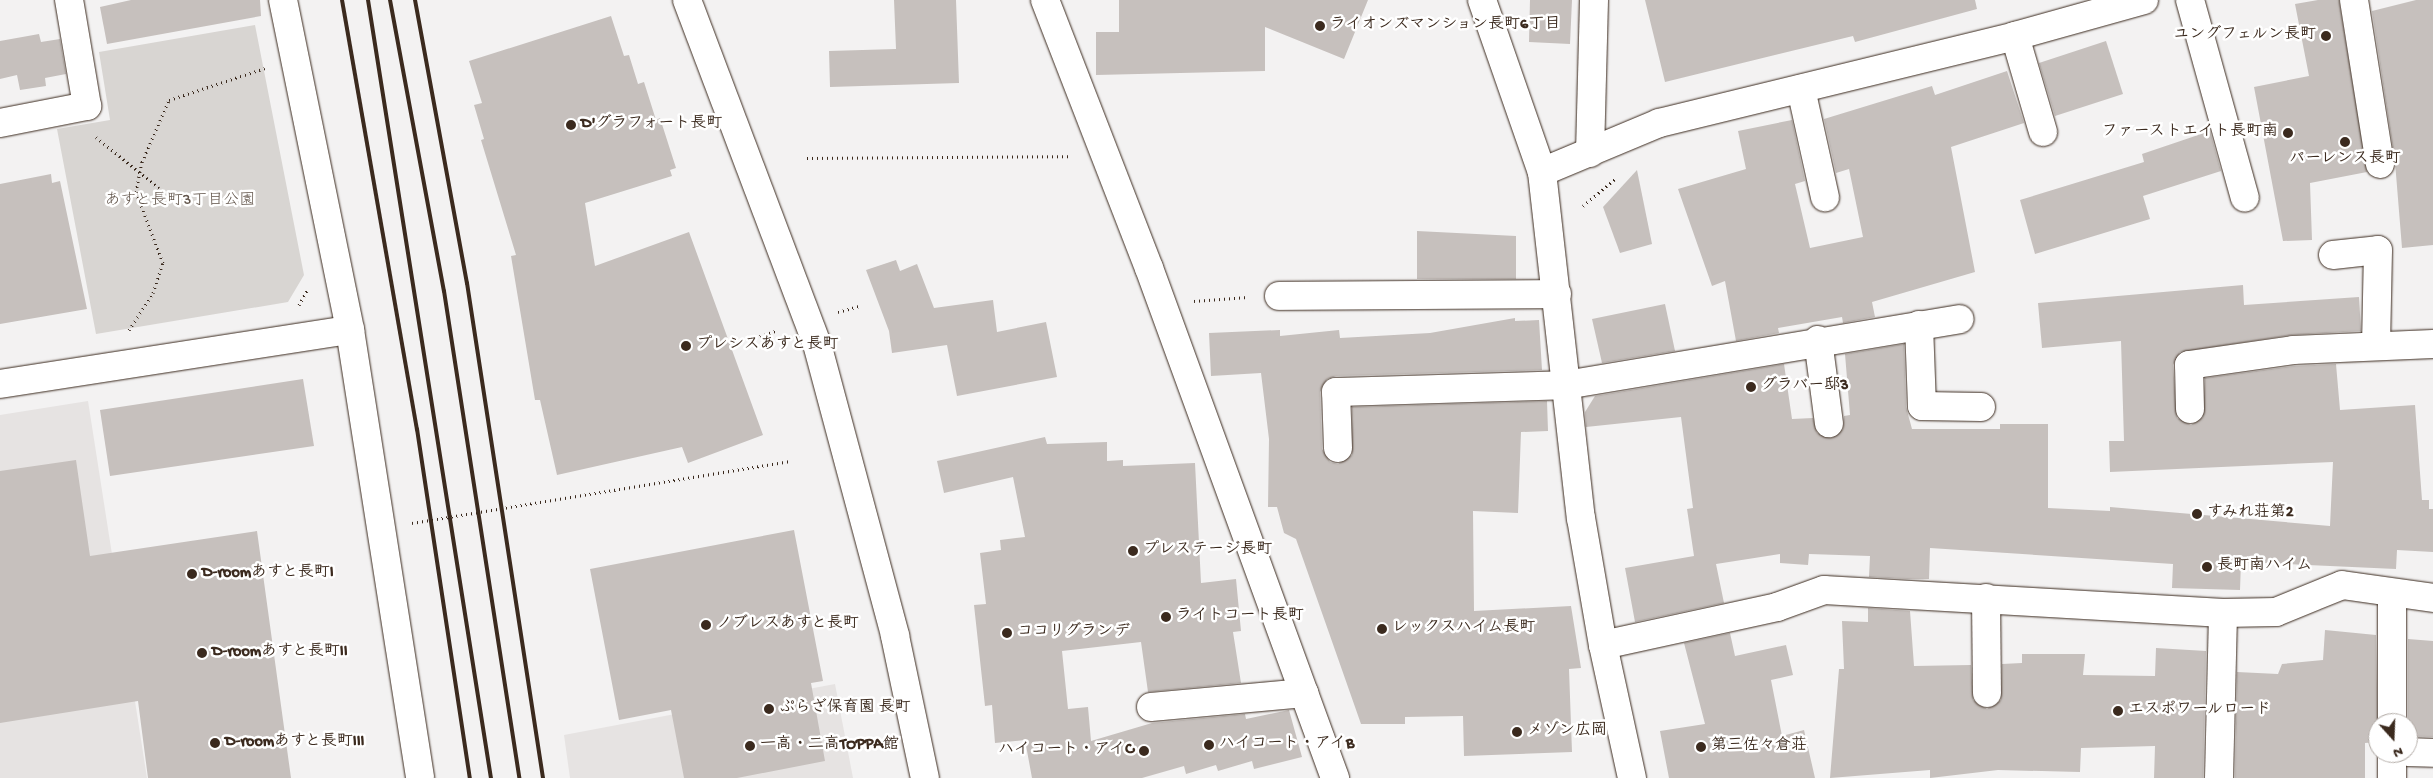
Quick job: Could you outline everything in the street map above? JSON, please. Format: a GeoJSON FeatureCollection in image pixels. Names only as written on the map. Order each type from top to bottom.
{"type":"FeatureCollection","features":[{"type":"Feature","properties":{"kind":"street"},"geometry":{"type":"LineString","coordinates":[[0,124],[87,106],[69,0]]}},
{"type":"Feature","properties":{"kind":"street"},"geometry":{"type":"LineString","coordinates":[[283,0],[350,330],[420,778]]}},
{"type":"Feature","properties":{"kind":"street"},"geometry":{"type":"LineString","coordinates":[[687,0],[817,344],[895,636],[925,778]]}},
{"type":"Feature","properties":{"kind":"street"},"geometry":{"type":"LineString","coordinates":[[1045,0],[1161,303],[1335,778]]}},
{"type":"Feature","properties":{"kind":"street"},"geometry":{"type":"LineString","coordinates":[[1482,0],[1542,172],[1581,518],[1603,645],[1632,778]]}},
{"type":"Feature","properties":{"kind":"street"},"geometry":{"type":"LineString","coordinates":[[1590,153],[1594,0]]}},
{"type":"Feature","properties":{"kind":"street"},"geometry":{"type":"LineString","coordinates":[[1542,172],[1659,123],[2015,36],[2144,0]]}},
{"type":"Feature","properties":{"kind":"street"},"geometry":{"type":"LineString","coordinates":[[2190,0],[2246,198]]}},
{"type":"Feature","properties":{"kind":"street"},"geometry":{"type":"LineString","coordinates":[[2354,0],[2380,164]]}},
{"type":"Feature","properties":{"kind":"street"},"geometry":{"type":"LineString","coordinates":[[2015,36],[2043,132]]}},
{"type":"Feature","properties":{"kind":"street"},"geometry":{"type":"LineString","coordinates":[[1801,89],[1825,197]]}},
{"type":"Feature","properties":{"kind":"street"},"geometry":{"type":"LineString","coordinates":[[2333,255],[2378,250],[2376,346]]}},
{"type":"Feature","properties":{"kind":"street"},"geometry":{"type":"LineString","coordinates":[[1279,296],[1557,294]]}},
{"type":"Feature","properties":{"kind":"street"},"geometry":{"type":"LineString","coordinates":[[1338,448],[1336,392],[1566,385],[1818,340],[1959,319]]}},
{"type":"Feature","properties":{"kind":"street"},"geometry":{"type":"LineString","coordinates":[[1919,325],[1922,406],[1981,407]]}},
{"type":"Feature","properties":{"kind":"street"},"geometry":{"type":"LineString","coordinates":[[0,384],[350,330]]}},
{"type":"Feature","properties":{"kind":"street"},"geometry":{"type":"LineString","coordinates":[[1818,340],[1829,423]]}},
{"type":"Feature","properties":{"kind":"street"},"geometry":{"type":"LineString","coordinates":[[2190,409],[2189,365],[2293,350],[2433,344]]}},
{"type":"Feature","properties":{"kind":"street"},"geometry":{"type":"LineString","coordinates":[[1603,645],[1777,607],[1824,590],[2223,613],[2276,612],[2342,585],[2392,594],[2433,598]]}},
{"type":"Feature","properties":{"kind":"street"},"geometry":{"type":"LineString","coordinates":[[2392,594],[2392,713]]}},
{"type":"Feature","properties":{"kind":"street"},"geometry":{"type":"LineString","coordinates":[[1986,598],[1987,693]]}},
{"type":"Feature","properties":{"kind":"street"},"geometry":{"type":"LineString","coordinates":[[2220,778],[2223,613]]}},
{"type":"Feature","properties":{"kind":"street"},"geometry":{"type":"LineString","coordinates":[[1151,707],[1304,693]]}},
{"type":"Feature","properties":{"kind":"street"},"geometry":{"type":"LineString","coordinates":[[2418,752],[2433,753]]}},
{"type":"Feature","properties":{"kind":"street"},"geometry":{"type":"LineString","coordinates":[[2392,763],[2392,778]]}},
{"type":"Feature","properties":{"kind":"path"},"geometry":{"type":"LineString","coordinates":[[125,337],[154,292],[163,263],[136,192],[140,173],[169,100],[272,65]]}},
{"type":"Feature","properties":{"kind":"path"},"geometry":{"type":"LineString","coordinates":[[78,108],[82,126],[159,188]]}},
{"type":"Feature","properties":{"kind":"path"},"geometry":{"type":"LineString","coordinates":[[807,158],[1105,156]]}},
{"type":"Feature","properties":{"kind":"path"},"geometry":{"type":"LineString","coordinates":[[294,311],[309,287]]}},
{"type":"Feature","properties":{"kind":"path"},"geometry":{"type":"LineString","coordinates":[[1161,303],[1279,296]]}},
{"type":"Feature","properties":{"kind":"path"},"geometry":{"type":"LineString","coordinates":[[833,313],[858,306]]}},
{"type":"Feature","properties":{"kind":"path"},"geometry":{"type":"LineString","coordinates":[[755,338],[781,329]]}},
{"type":"Feature","properties":{"kind":"path"},"geometry":{"type":"LineString","coordinates":[[404,525],[789,461]]}},
{"type":"Feature","properties":{"kind":"shaded area"},"geometry":{"type":"Polygon","coordinates":[[[88,401],[147,778],[0,778],[0,415],[88,401]]]}},
{"type":"Feature","properties":{"kind":"shaded area","name":"ぷらざ保育園 長町"},"geometry":{"type":"Polygon","coordinates":[[[835,684],[853,778],[570,778],[564,735],[835,684]]]}},
{"type":"Feature","properties":{"kind":"green space","name":"あすと長町3丁目公園"},"geometry":{"type":"Polygon","coordinates":[[[255,25],[304,275],[288,302],[96,334],[57,129],[110,120],[99,52],[255,25]]]}},
{"type":"Feature","properties":{"kind":"building"},"geometry":{"type":"Polygon","coordinates":[[[131,0],[260,0],[261,16],[107,44],[100,7],[131,0]]]}},
{"type":"Feature","properties":{"kind":"building"},"geometry":{"type":"Polygon","coordinates":[[[894,0],[956,0],[959,83],[830,87],[829,51],[896,49],[894,0]]]}},
{"type":"Feature","properties":{"kind":"building"},"geometry":{"type":"Polygon","coordinates":[[[1119,0],[1368,0],[1344,59],[1265,27],[1265,71],[1096,75],[1096,32],[1119,32],[1119,0]]]}},
{"type":"Feature","properties":{"kind":"building"},"geometry":{"type":"Polygon","coordinates":[[[1530,0],[1572,0],[1570,44],[1529,42],[1530,0]]]}},
{"type":"Feature","properties":{"kind":"building"},"geometry":{"type":"Polygon","coordinates":[[[1645,0],[1975,0],[1977,9],[1855,42],[1853,36],[1665,82],[1645,0]]]}},
{"type":"Feature","properties":{"kind":"building"},"geometry":{"type":"Polygon","coordinates":[[[2318,0],[2339,0],[2367,172],[2310,183],[2312,240],[2283,241],[2254,87],[2309,76],[2295,4],[2318,0]]]}},
{"type":"Feature","properties":{"kind":"building"},"geometry":{"type":"Polygon","coordinates":[[[2416,0],[2433,0],[2433,245],[2402,248],[2395,162],[2372,11],[2416,0]]]}},
{"type":"Feature","properties":{"kind":"building"},"geometry":{"type":"Polygon","coordinates":[[[611,16],[624,56],[629,55],[638,84],[644,82],[656,120],[660,118],[676,168],[670,170],[672,176],[585,203],[595,266],[689,232],[763,435],[688,463],[682,447],[557,475],[540,400],[535,400],[511,256],[516,255],[481,140],[484,139],[474,105],[482,103],[469,61],[611,16]]]}},
{"type":"Feature","properties":{"kind":"building"},"geometry":{"type":"Polygon","coordinates":[[[39,34],[41,42],[60,39],[66,74],[45,78],[46,86],[20,90],[17,75],[0,79],[0,41],[39,34]]]}},
{"type":"Feature","properties":{"kind":"building"},"geometry":{"type":"Polygon","coordinates":[[[2106,41],[2123,94],[2055,116],[2039,63],[2106,41]]]}},
{"type":"Feature","properties":{"kind":"building"},"geometry":{"type":"Polygon","coordinates":[[[2007,71],[2024,123],[1951,147],[1975,272],[1872,302],[1875,317],[1843,323],[1842,317],[1778,328],[1779,333],[1736,341],[1725,281],[1712,286],[1678,189],[1746,169],[1738,131],[1792,120],[1805,181],[1795,184],[1810,248],[1863,237],[1849,169],[1836,173],[1824,119],[1932,86],[1935,95],[2007,71]]]}},
{"type":"Feature","properties":{"kind":"building"},"geometry":{"type":"Polygon","coordinates":[[[2210,131],[2221,171],[2143,196],[2150,219],[2035,254],[2020,200],[2144,162],[2142,154],[2210,131]]]}},
{"type":"Feature","properties":{"kind":"building"},"geometry":{"type":"Polygon","coordinates":[[[1637,170],[1652,244],[1620,253],[1603,207],[1637,170]]]}},
{"type":"Feature","properties":{"kind":"building"},"geometry":{"type":"Polygon","coordinates":[[[51,174],[52,183],[60,181],[87,309],[0,324],[0,184],[51,174]]]}},
{"type":"Feature","properties":{"kind":"building"},"geometry":{"type":"Polygon","coordinates":[[[1417,231],[1516,236],[1516,279],[1417,279],[1417,231]]]}},
{"type":"Feature","properties":{"kind":"building"},"geometry":{"type":"Polygon","coordinates":[[[896,260],[900,271],[917,264],[934,308],[993,300],[997,332],[1046,322],[1057,377],[957,396],[947,345],[892,353],[889,331],[866,270],[896,260]]]}},
{"type":"Feature","properties":{"kind":"building"},"geometry":{"type":"Polygon","coordinates":[[[2243,285],[2244,305],[2359,297],[2361,331],[2291,335],[2180,352],[2173,365],[2177,418],[2191,425],[2203,417],[2205,378],[2294,366],[2336,364],[2340,410],[2415,405],[2422,500],[2429,500],[2429,509],[2433,509],[2433,552],[2397,550],[2396,569],[2241,562],[2240,590],[2172,588],[2173,564],[1930,548],[1929,579],[1908,579],[1869,577],[1870,556],[1809,554],[1808,565],[1780,563],[1780,554],[1716,564],[1724,603],[1635,622],[1625,568],[1694,556],[1687,509],[1693,508],[1681,417],[1586,427],[1585,412],[1595,396],[1784,364],[1792,419],[1813,418],[1817,433],[1832,438],[1843,429],[1844,416],[1850,415],[1845,354],[1904,344],[1906,407],[1912,429],[2000,429],[2000,424],[2048,424],[2048,508],[2110,511],[2110,507],[2330,526],[2333,462],[2110,472],[2109,441],[2124,441],[2121,341],[2042,348],[2038,303],[2243,285]]]}},
{"type":"Feature","properties":{"kind":"building"},"geometry":{"type":"Polygon","coordinates":[[[1665,304],[1675,351],[1602,363],[1592,319],[1665,304]]]}},
{"type":"Feature","properties":{"kind":"building"},"geometry":{"type":"Polygon","coordinates":[[[1515,318],[1515,321],[1539,320],[1542,370],[1336,376],[1327,379],[1320,392],[1322,449],[1330,462],[1338,464],[1352,455],[1352,407],[1547,401],[1548,431],[1521,432],[1518,513],[1473,511],[1474,611],[1571,606],[1581,668],[1569,669],[1572,752],[1464,756],[1463,716],[1405,717],[1405,724],[1361,724],[1296,539],[1284,533],[1277,507],[1268,507],[1269,439],[1261,373],[1211,376],[1209,333],[1280,330],[1280,336],[1339,330],[1340,338],[1430,333],[1515,318]]]}},
{"type":"Feature","properties":{"kind":"building"},"geometry":{"type":"Polygon","coordinates":[[[303,379],[314,446],[110,476],[100,410],[303,379]]]}},
{"type":"Feature","properties":{"kind":"building"},"geometry":{"type":"Polygon","coordinates":[[[1045,437],[1047,444],[1107,442],[1107,461],[1123,460],[1123,466],[1195,463],[1201,583],[1236,579],[1241,631],[1233,632],[1241,683],[1148,692],[1141,642],[1062,651],[1068,709],[1088,707],[1091,741],[1152,723],[1245,714],[1246,719],[1289,710],[1302,757],[1254,769],[1252,761],[1218,771],[1216,765],[1186,774],[1184,766],[1142,778],[1032,778],[1025,740],[995,743],[992,705],[985,706],[974,605],[986,604],[980,553],[1001,550],[1000,540],[1025,537],[1013,477],[944,493],[937,461],[1045,437]]]}},
{"type":"Feature","properties":{"kind":"building"},"geometry":{"type":"Polygon","coordinates":[[[76,460],[90,556],[257,531],[291,778],[148,778],[138,701],[0,723],[0,471],[76,460]]]}},
{"type":"Feature","properties":{"kind":"building","name":"ノブレスあすと長町"},"geometry":{"type":"Polygon","coordinates":[[[794,530],[823,681],[811,683],[825,761],[737,778],[684,778],[671,710],[619,720],[590,569],[794,530]]]}},
{"type":"Feature","properties":{"kind":"building"},"geometry":{"type":"Polygon","coordinates":[[[1868,608],[1910,611],[1914,666],[1971,665],[1973,700],[1987,709],[2001,700],[2002,664],[2022,663],[2022,654],[2085,654],[2083,675],[2155,676],[2156,648],[2206,651],[2203,778],[2154,778],[2155,746],[2081,748],[2080,772],[1998,770],[1930,778],[1930,770],[1830,778],[1839,669],[1844,669],[1842,621],[1868,622],[1868,608]]]}},
{"type":"Feature","properties":{"kind":"building"},"geometry":{"type":"Polygon","coordinates":[[[2325,630],[2376,635],[2377,713],[2368,713],[2368,743],[2365,743],[2365,778],[2235,778],[2237,672],[2278,674],[2282,664],[2323,660],[2325,630]]]}},
{"type":"Feature","properties":{"kind":"building"},"geometry":{"type":"Polygon","coordinates":[[[1730,633],[1735,656],[1786,645],[1793,675],[1771,680],[1782,736],[1804,730],[1815,778],[1669,778],[1660,731],[1705,724],[1684,643],[1730,633]]]}},
{"type":"Feature","properties":{"kind":"building"},"geometry":{"type":"Polygon","coordinates":[[[2408,639],[2433,641],[2433,737],[2418,736],[2418,713],[2408,713],[2408,639]]]}},
{"type":"Feature","properties":{"kind":"railway"},"geometry":{"type":"LineString","coordinates":[[342,0],[417,429],[470,778]]}},
{"type":"Feature","properties":{"kind":"railway"},"geometry":{"type":"LineString","coordinates":[[368,0],[491,778]]}},
{"type":"Feature","properties":{"kind":"railway"},"geometry":{"type":"LineString","coordinates":[[390,0],[444,291],[519,778]]}},
{"type":"Feature","properties":{"kind":"railway"},"geometry":{"type":"LineString","coordinates":[[415,0],[467,283],[543,778]]}},
{"type":"Feature","properties":{"kind":"place","name":"ライオンズマンション長町6丁目"},"geometry":{"type":"Point","coordinates":[1320,26]}},
{"type":"Feature","properties":{"kind":"place","name":"ユングフェルン長町"},"geometry":{"type":"Point","coordinates":[2326,36]}},
{"type":"Feature","properties":{"kind":"place","name":"D'グラフォート長町"},"geometry":{"type":"Point","coordinates":[571,125]}},
{"type":"Feature","properties":{"kind":"place","name":"ファーストエイト長町南"},"geometry":{"type":"Point","coordinates":[2288,133]}},
{"type":"Feature","properties":{"kind":"place","name":"パーレンス長町"},"geometry":{"type":"Point","coordinates":[2345,142]}},
{"type":"Feature","properties":{"kind":"place","name":"プレシスあすと長町"},"geometry":{"type":"Point","coordinates":[686,346]}},
{"type":"Feature","properties":{"kind":"place","name":"グラバー邸3"},"geometry":{"type":"Point","coordinates":[1751,387]}},
{"type":"Feature","properties":{"kind":"place","name":"すみれ荘第2"},"geometry":{"type":"Point","coordinates":[2197,514]}},
{"type":"Feature","properties":{"kind":"place","name":"プレステージ長町"},"geometry":{"type":"Point","coordinates":[1133,551]}},
{"type":"Feature","properties":{"kind":"place","name":"長町南ハイム"},"geometry":{"type":"Point","coordinates":[2207,567]}},
{"type":"Feature","properties":{"kind":"place","name":"D-roomあすと長町I"},"geometry":{"type":"Point","coordinates":[192,574]}},
{"type":"Feature","properties":{"kind":"place","name":"ライトコート長町"},"geometry":{"type":"Point","coordinates":[1166,617]}},
{"type":"Feature","properties":{"kind":"place","name":"ノブレスあすと長町"},"geometry":{"type":"Point","coordinates":[706,625]}},
{"type":"Feature","properties":{"kind":"place","name":"レックスハイム長町"},"geometry":{"type":"Point","coordinates":[1382,629]}},
{"type":"Feature","properties":{"kind":"place","name":"ココリグランデ"},"geometry":{"type":"Point","coordinates":[1007,633]}},
{"type":"Feature","properties":{"kind":"place","name":"D-roomあすと長町II"},"geometry":{"type":"Point","coordinates":[202,653]}},
{"type":"Feature","properties":{"kind":"place","name":"ぷらざ保育園 長町"},"geometry":{"type":"Point","coordinates":[769,709]}},
{"type":"Feature","properties":{"kind":"place","name":"エスポワールロード"},"geometry":{"type":"Point","coordinates":[2118,711]}},
{"type":"Feature","properties":{"kind":"place","name":"メゾン広岡"},"geometry":{"type":"Point","coordinates":[1517,732]}},
{"type":"Feature","properties":{"kind":"place","name":"D-roomあすと長町III"},"geometry":{"type":"Point","coordinates":[215,743]}},
{"type":"Feature","properties":{"kind":"place","name":"ハイコート・アイB"},"geometry":{"type":"Point","coordinates":[1209,745]}},
{"type":"Feature","properties":{"kind":"place","name":"一高・二高TOPPA館"},"geometry":{"type":"Point","coordinates":[750,746]}},
{"type":"Feature","properties":{"kind":"place","name":"第三佐々倉荘"},"geometry":{"type":"Point","coordinates":[1701,747]}},
{"type":"Feature","properties":{"kind":"place","name":"ハイコート・アイC"},"geometry":{"type":"Point","coordinates":[1144,751]}}]}
